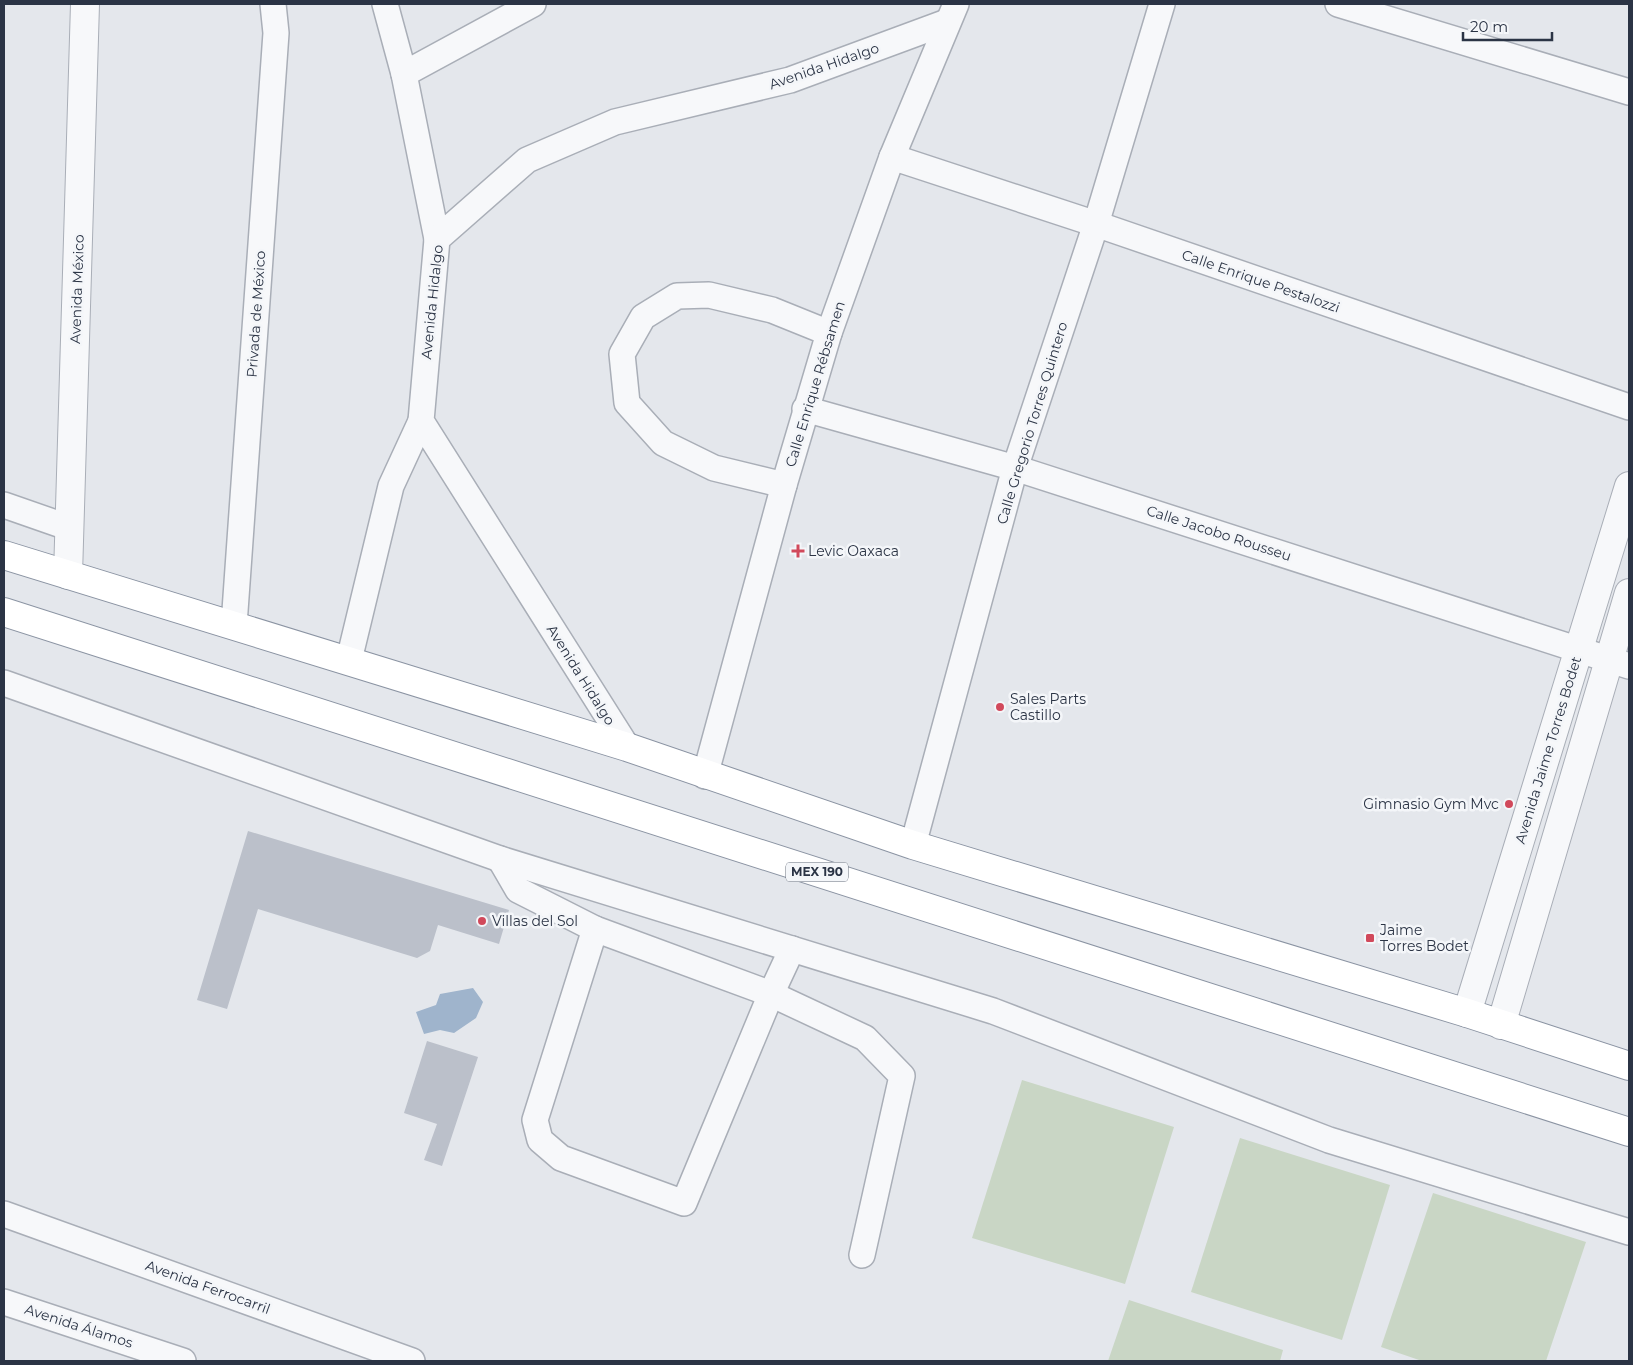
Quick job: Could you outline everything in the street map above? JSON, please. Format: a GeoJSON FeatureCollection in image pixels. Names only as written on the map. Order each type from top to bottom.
{"type":"FeatureCollection","features":[{"type":"Feature","properties":{"kind":"highway"},"geometry":{"type":"LineString","coordinates":[[4,555],[627,747],[705,776],[913,845],[1467,1013],[1629,1066]]}},
{"type":"Feature","properties":{"kind":"highway","name":"MEX 190"},"geometry":{"type":"LineString","coordinates":[[4,612],[1629,1132]]}},
{"type":"Feature","properties":{"kind":"street","name":"Avenida México"},"geometry":{"type":"LineString","coordinates":[[68,575],[85,4]]}},
{"type":"Feature","properties":{"kind":"street","name":"Privada de México"},"geometry":{"type":"LineString","coordinates":[[234,625],[276,34],[273,4]]}},
{"type":"Feature","properties":{"kind":"street"},"geometry":{"type":"LineString","coordinates":[[385,4],[404,74],[437,239]]}},
{"type":"Feature","properties":{"kind":"street"},"geometry":{"type":"LineString","coordinates":[[404,74],[533,4]]}},
{"type":"Feature","properties":{"kind":"street","name":"Calle Gregorio Torres Quintero"},"geometry":{"type":"LineString","coordinates":[[913,845],[1015,468],[1096,224],[1162,4]]}},
{"type":"Feature","properties":{"kind":"street"},"geometry":{"type":"LineString","coordinates":[[1338,4],[1629,92]]}},
{"type":"Feature","properties":{"kind":"street","name":"Calle Enrique Rébsamen"},"geometry":{"type":"LineString","coordinates":[[705,776],[784,484],[829,333],[892,157],[951,13]]}},
{"type":"Feature","properties":{"kind":"street","name":"Avenida Hidalgo"},"geometry":{"type":"LineString","coordinates":[[627,747],[421,421],[437,239],[527,160],[615,122],[790,80],[951,13]]}},
{"type":"Feature","properties":{"kind":"street","name":"Calle Enrique Pestalozzi"},"geometry":{"type":"LineString","coordinates":[[892,157],[1096,224],[1629,407]]}},
{"type":"Feature","properties":{"kind":"street"},"geometry":{"type":"LineString","coordinates":[[784,484],[714,468],[663,443],[627,403],[622,354],[643,317],[677,296],[709,295],[772,310],[829,333]]}},
{"type":"Feature","properties":{"kind":"street","name":"Calle Jacobo Rousseu"},"geometry":{"type":"LineString","coordinates":[[805,409],[1015,468],[1619,662]]}},
{"type":"Feature","properties":{"kind":"street"},"geometry":{"type":"LineString","coordinates":[[349,660],[391,486],[421,421]]}},
{"type":"Feature","properties":{"kind":"street","name":"Avenida Jaime Torres Bodet"},"geometry":{"type":"LineString","coordinates":[[1467,1013],[1629,486]]}},
{"type":"Feature","properties":{"kind":"street"},"geometry":{"type":"LineString","coordinates":[[4,506],[70,528]]}},
{"type":"Feature","properties":{"kind":"street"},"geometry":{"type":"LineString","coordinates":[[1501,1025],[1619,662],[1629,592]]}},
{"type":"Feature","properties":{"kind":"street"},"geometry":{"type":"LineString","coordinates":[[4,683],[500,859],[993,1012],[1329,1140],[1629,1232]]}},
{"type":"Feature","properties":{"kind":"street"},"geometry":{"type":"LineString","coordinates":[[500,859],[518,890],[595,929],[770,994],[865,1038],[902,1076],[862,1255]]}},
{"type":"Feature","properties":{"kind":"street"},"geometry":{"type":"LineString","coordinates":[[595,929],[535,1120],[540,1140],[561,1158],[684,1203],[770,994],[792,949]]}},
{"type":"Feature","properties":{"kind":"street","name":"Avenida Ferrocarril"},"geometry":{"type":"LineString","coordinates":[[4,1214],[412,1361]]}},
{"type":"Feature","properties":{"kind":"street","name":"Avenida Álamos"},"geometry":{"type":"LineString","coordinates":[[4,1302],[183,1361]]}},
{"type":"Feature","properties":{"kind":"green space"},"geometry":{"type":"Polygon","coordinates":[[[1022,1080],[1174,1127],[1125,1284],[972,1238],[1022,1080]]]}},
{"type":"Feature","properties":{"kind":"green space"},"geometry":{"type":"Polygon","coordinates":[[[1240,1138],[1390,1185],[1342,1340],[1191,1292],[1240,1138]]]}},
{"type":"Feature","properties":{"kind":"green space"},"geometry":{"type":"Polygon","coordinates":[[[1433,1193],[1586,1242],[1546,1361],[1422,1361],[1381,1347],[1433,1193]]]}},
{"type":"Feature","properties":{"kind":"green space"},"geometry":{"type":"Polygon","coordinates":[[[1129,1300],[1283,1350],[1280,1361],[1108,1361],[1129,1300]]]}},
{"type":"Feature","properties":{"kind":"water"},"geometry":{"type":"Polygon","coordinates":[[[473,988],[483,1002],[476,1018],[454,1033],[440,1030],[424,1034],[416,1012],[436,1005],[440,994],[473,988]]]}},
{"type":"Feature","properties":{"kind":"building"},"geometry":{"type":"Polygon","coordinates":[[[248,831],[509,910],[499,944],[438,925],[430,951],[417,958],[258,909],[227,1009],[197,1000],[248,831]]]}},
{"type":"Feature","properties":{"kind":"building"},"geometry":{"type":"Polygon","coordinates":[[[427,1041],[478,1057],[442,1166],[424,1160],[437,1124],[404,1113],[427,1041]]]}},
{"type":"Feature","properties":{"kind":"place","name":"Levic Oaxaca"},"geometry":{"type":"Point","coordinates":[798,551]}},
{"type":"Feature","properties":{"kind":"place","name":"Sales Parts Castillo"},"geometry":{"type":"Point","coordinates":[1000,707]}},
{"type":"Feature","properties":{"kind":"place","name":"Gimnasio Gym Mvc"},"geometry":{"type":"Point","coordinates":[1509,804]}},
{"type":"Feature","properties":{"kind":"place","name":"Villas del Sol"},"geometry":{"type":"Point","coordinates":[482,921]}},
{"type":"Feature","properties":{"kind":"place","name":"Jaime Torres Bodet"},"geometry":{"type":"Point","coordinates":[1370,938]}}]}
